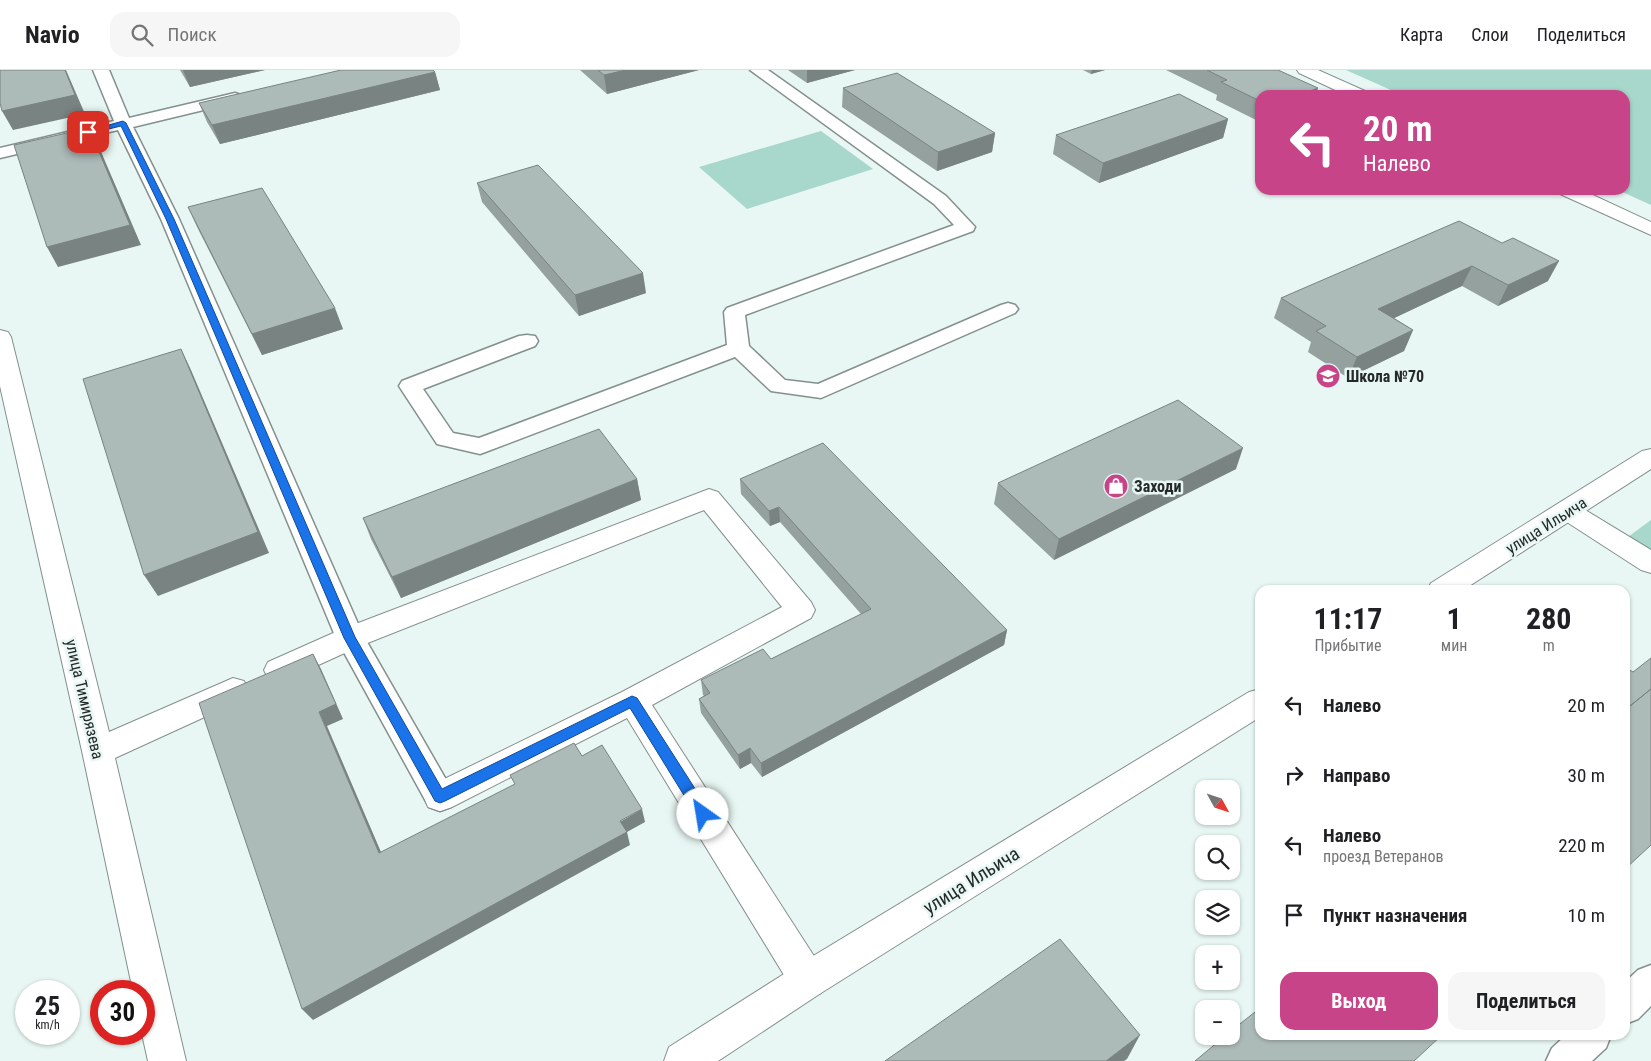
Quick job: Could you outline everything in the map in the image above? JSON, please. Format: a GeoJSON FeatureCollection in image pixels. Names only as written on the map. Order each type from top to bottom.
{"type":"FeatureCollection","features":[{"type":"Feature","properties":{"kind":"street"},"geometry":{"type":"LineString","coordinates":[[1305,70],[1349,90]]}},
{"type":"Feature","properties":{"kind":"street"},"geometry":{"type":"LineString","coordinates":[[1578,195],[1651,228]]}},
{"type":"Feature","properties":{"kind":"street","name":"улица Тимирязева"},"geometry":{"type":"LineString","coordinates":[[0,337],[98,751],[167,1061]]}},
{"type":"Feature","properties":{"kind":"street","name":"улица Ильича"},"geometry":{"type":"LineString","coordinates":[[1449,585],[1651,457]]}},
{"type":"Feature","properties":{"kind":"street"},"geometry":{"type":"LineString","coordinates":[[98,751],[350,638],[710,498],[801,610],[632,701],[440,797]]}},
{"type":"Feature","properties":{"kind":"street"},"geometry":{"type":"LineString","coordinates":[[1568,511],[1651,563]]}},
{"type":"Feature","properties":{"kind":"street"},"geometry":{"type":"LineString","coordinates":[[632,701],[808,980]]}},
{"type":"Feature","properties":{"kind":"street","name":"улица Ильича"},"geometry":{"type":"LineString","coordinates":[[683,1061],[808,980],[1255,705]]}},
{"type":"Feature","properties":{"kind":"lane"},"geometry":{"type":"LineString","coordinates":[[101,70],[123,123],[170,219],[350,638],[440,797]]}},
{"type":"Feature","properties":{"kind":"lane"},"geometry":{"type":"LineString","coordinates":[[758,70],[940,200],[966,226],[734,312],[738,348],[779,386],[821,391],[1008,310]]}},
{"type":"Feature","properties":{"kind":"lane"},"geometry":{"type":"LineString","coordinates":[[0,153],[255,93]]}},
{"type":"Feature","properties":{"kind":"lane"},"geometry":{"type":"LineString","coordinates":[[527,341],[410,386],[445,439],[480,446],[738,348]]}},
{"type":"Feature","properties":{"kind":"lane"},"geometry":{"type":"LineString","coordinates":[[1630,1001],[1651,982]]}},
{"type":"Feature","properties":{"kind":"lane"},"geometry":{"type":"LineString","coordinates":[[1565,1061],[1588,1040]]}},
{"type":"Feature","properties":{"kind":"green space"},"geometry":{"type":"Polygon","coordinates":[[[1346,70],[1651,70],[1651,205],[1629,195],[1630,90],[1391,90],[1346,70]]]}},
{"type":"Feature","properties":{"kind":"green space"},"geometry":{"type":"Polygon","coordinates":[[[821,131],[873,169],[747,209],[699,167],[821,131]]]}},
{"type":"Feature","properties":{"kind":"green space"},"geometry":{"type":"Polygon","coordinates":[[[1651,520],[1651,561],[1621,542],[1651,520]]]}},
{"type":"Feature","properties":{"kind":"building"},"geometry":{"type":"Polygon","coordinates":[[[0,70],[65,70],[75,95],[2,111],[0,103],[0,70]]]}},
{"type":"Feature","properties":{"kind":"building"},"geometry":{"type":"Polygon","coordinates":[[[341,70],[433,70],[435,72],[212,125],[199,103],[341,70]]]}},
{"type":"Feature","properties":{"kind":"building"},"geometry":{"type":"Polygon","coordinates":[[[598,70],[626,70],[604,75],[598,70]]]}},
{"type":"Feature","properties":{"kind":"building"},"geometry":{"type":"Polygon","coordinates":[[[1207,70],[1278,70],[1318,88],[1313,90],[1255,90],[1255,99],[1221,82],[1227,80],[1207,70]]]}},
{"type":"Feature","properties":{"kind":"building"},"geometry":{"type":"Polygon","coordinates":[[[897,73],[995,133],[938,152],[843,88],[897,73]]]}},
{"type":"Feature","properties":{"kind":"building"},"geometry":{"type":"Polygon","coordinates":[[[1179,94],[1228,119],[1103,163],[1056,135],[1179,94]]]}},
{"type":"Feature","properties":{"kind":"building"},"geometry":{"type":"Polygon","coordinates":[[[89,128],[130,225],[47,247],[14,145],[89,128]]]}},
{"type":"Feature","properties":{"kind":"building"},"geometry":{"type":"Polygon","coordinates":[[[538,165],[643,273],[575,295],[477,183],[538,165]]]}},
{"type":"Feature","properties":{"kind":"building"},"geometry":{"type":"Polygon","coordinates":[[[262,188],[335,308],[252,334],[188,207],[262,188]]]}},
{"type":"Feature","properties":{"kind":"building"},"geometry":{"type":"Polygon","coordinates":[[[1459,221],[1502,243],[1513,238],[1559,261],[1508,285],[1472,266],[1378,309],[1413,330],[1357,357],[1316,331],[1326,326],[1281,298],[1459,221]]]}},
{"type":"Feature","properties":{"kind":"building"},"geometry":{"type":"Polygon","coordinates":[[[181,349],[258,532],[144,575],[83,379],[181,349]]]}},
{"type":"Feature","properties":{"kind":"building","name":"Заходи"},"geometry":{"type":"Polygon","coordinates":[[[1178,400],[1243,448],[1059,539],[998,483],[1178,400]]]}},
{"type":"Feature","properties":{"kind":"building"},"geometry":{"type":"Polygon","coordinates":[[[599,429],[637,479],[392,577],[363,518],[599,429]]]}},
{"type":"Feature","properties":{"kind":"building"},"geometry":{"type":"Polygon","coordinates":[[[823,443],[1007,630],[761,763],[750,748],[738,755],[699,699],[710,693],[701,680],[763,649],[771,659],[871,609],[779,507],[769,511],[740,479],[823,443]]]}},
{"type":"Feature","properties":{"kind":"building"},"geometry":{"type":"Polygon","coordinates":[[[313,654],[336,704],[319,712],[379,853],[515,784],[510,775],[574,743],[582,756],[602,745],[642,809],[620,821],[627,832],[302,1009],[199,703],[313,654]]]}},
{"type":"Feature","properties":{"kind":"building"},"geometry":{"type":"Polygon","coordinates":[[[1651,658],[1651,689],[1630,706],[1630,670],[1633,672],[1651,658]]]}},
{"type":"Feature","properties":{"kind":"building"},"geometry":{"type":"Polygon","coordinates":[[[1651,689],[1651,845],[1630,864],[1630,706],[1651,689]]]}},
{"type":"Feature","properties":{"kind":"building"},"geometry":{"type":"Polygon","coordinates":[[[1060,939],[1140,1035],[1106,1061],[885,1061],[1060,939]]]}},
{"type":"Feature","properties":{"kind":"building"},"geometry":{"type":"Polygon","coordinates":[[[1255,1012],[1255,1040],[1437,1040],[1414,1061],[1195,1061],[1214,1045],[1240,1045],[1240,1024],[1255,1012]]]}},
{"type":"Feature","properties":{"kind":"place","name":"Школа №70"},"geometry":{"type":"Point","coordinates":[1328,376]}},
{"type":"Feature","properties":{"kind":"place","name":"Заходи"},"geometry":{"type":"Point","coordinates":[1116,486]}},
{"type":"Feature","properties":{"kind":"route"},"geometry":{"type":"LineString","coordinates":[[88,132],[123,123],[170,219],[350,638],[440,797],[632,701],[703,814]]}}]}
